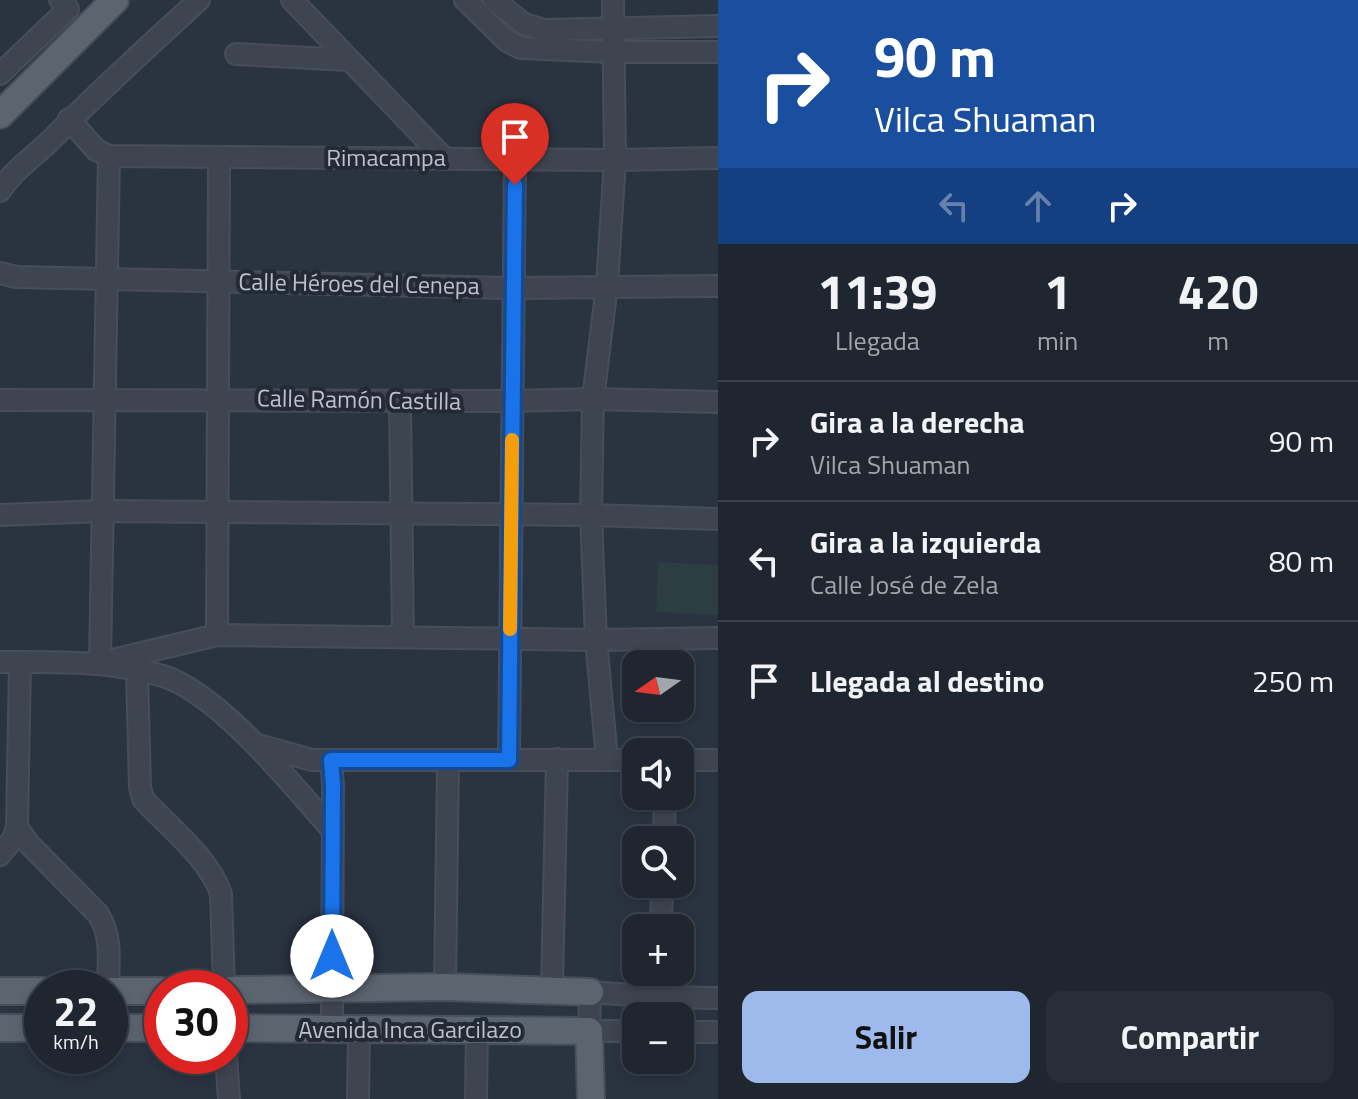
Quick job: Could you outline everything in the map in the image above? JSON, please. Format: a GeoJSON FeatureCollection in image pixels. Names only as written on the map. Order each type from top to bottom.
{"type":"FeatureCollection","features":[{"type":"Feature","properties":{"kind":"main road"},"geometry":{"type":"LineString","coordinates":[[0,115],[115,0]]}},
{"type":"Feature","properties":{"kind":"main road","name":"Avenida Inca Garcilazo"},"geometry":{"type":"LineString","coordinates":[[248,990],[445,987],[590,992]]}},
{"type":"Feature","properties":{"kind":"main road"},"geometry":{"type":"LineString","coordinates":[[0,991],[24,991]]}},
{"type":"Feature","properties":{"kind":"main road"},"geometry":{"type":"LineString","coordinates":[[0,1028],[24,1028]]}},
{"type":"Feature","properties":{"kind":"main road","name":"Avenida Inca Garcilazo"},"geometry":{"type":"LineString","coordinates":[[248,1028],[589,1031]]}},
{"type":"Feature","properties":{"kind":"main road"},"geometry":{"type":"LineString","coordinates":[[589,1031],[591,1099]]}},
{"type":"Feature","properties":{"kind":"street"},"geometry":{"type":"LineString","coordinates":[[0,191],[13,173],[43,148],[69,119],[199,0]]}},
{"type":"Feature","properties":{"kind":"street"},"geometry":{"type":"LineString","coordinates":[[292,0],[444,158]]}},
{"type":"Feature","properties":{"kind":"street"},"geometry":{"type":"LineString","coordinates":[[465,0],[514,46],[613,52],[718,52]]}},
{"type":"Feature","properties":{"kind":"street"},"geometry":{"type":"LineString","coordinates":[[494,0],[524,24],[544,30],[718,26]]}},
{"type":"Feature","properties":{"kind":"street"},"geometry":{"type":"LineString","coordinates":[[607,759],[596,640],[591,515],[593,399],[607,285],[615,160],[613,0]]}},
{"type":"Feature","properties":{"kind":"street"},"geometry":{"type":"LineString","coordinates":[[0,74],[68,3]]}},
{"type":"Feature","properties":{"kind":"street"},"geometry":{"type":"LineString","coordinates":[[236,54],[349,60]]}},
{"type":"Feature","properties":{"kind":"street"},"geometry":{"type":"LineString","coordinates":[[69,119],[96,150],[109,156],[100,663]]}},
{"type":"Feature","properties":{"kind":"street","name":"Rimacampa"},"geometry":{"type":"LineString","coordinates":[[109,156],[718,158]]}},
{"type":"Feature","properties":{"kind":"street"},"geometry":{"type":"LineString","coordinates":[[217,635],[219,157]]}},
{"type":"Feature","properties":{"kind":"street"},"geometry":{"type":"LineString","coordinates":[[509,760],[515,159]]}},
{"type":"Feature","properties":{"kind":"street","name":"Calle Héroes del Cenepa"},"geometry":{"type":"LineString","coordinates":[[0,273],[16,277],[514,288],[718,286]]}},
{"type":"Feature","properties":{"kind":"street","name":"Calle Ramón Castilla"},"geometry":{"type":"LineString","coordinates":[[0,400],[593,399],[718,402]]}},
{"type":"Feature","properties":{"kind":"street"},"geometry":{"type":"LineString","coordinates":[[400,401],[403,637]]}},
{"type":"Feature","properties":{"kind":"street"},"geometry":{"type":"LineString","coordinates":[[0,515],[102,511],[718,519]]}},
{"type":"Feature","properties":{"kind":"street"},"geometry":{"type":"LineString","coordinates":[[100,663],[217,635],[596,640],[718,638]]}},
{"type":"Feature","properties":{"kind":"street"},"geometry":{"type":"LineString","coordinates":[[0,855],[17,827],[10,662],[100,663],[163,676],[182,684],[211,704],[256,745],[333,831]]}},
{"type":"Feature","properties":{"kind":"street"},"geometry":{"type":"LineString","coordinates":[[137,671],[140,787],[143,799],[207,866],[217,881],[221,894],[223,970]]}},
{"type":"Feature","properties":{"kind":"street"},"geometry":{"type":"LineString","coordinates":[[256,745],[312,760],[622,760]]}},
{"type":"Feature","properties":{"kind":"street"},"geometry":{"type":"LineString","coordinates":[[552,989],[557,759]]}},
{"type":"Feature","properties":{"kind":"street"},"geometry":{"type":"LineString","coordinates":[[331,760],[332,1030]]}},
{"type":"Feature","properties":{"kind":"street"},"geometry":{"type":"LineString","coordinates":[[445,987],[448,760]]}},
{"type":"Feature","properties":{"kind":"street"},"geometry":{"type":"LineString","coordinates":[[694,760],[718,760]]}},
{"type":"Feature","properties":{"kind":"street"},"geometry":{"type":"LineString","coordinates":[[17,827],[29,844],[98,914],[109,937],[109,970]]}},
{"type":"Feature","properties":{"kind":"street"},"geometry":{"type":"LineString","coordinates":[[659,986],[659,997]]}},
{"type":"Feature","properties":{"kind":"street"},"geometry":{"type":"LineString","coordinates":[[622,1031],[589,1031],[590,992],[718,998]]}},
{"type":"Feature","properties":{"kind":"street"},"geometry":{"type":"LineString","coordinates":[[358,1099],[359,1030]]}},
{"type":"Feature","properties":{"kind":"street"},"geometry":{"type":"LineString","coordinates":[[476,1099],[477,1030]]}},
{"type":"Feature","properties":{"kind":"street"},"geometry":{"type":"LineString","coordinates":[[694,1032],[718,1032]]}},
{"type":"Feature","properties":{"kind":"street"},"geometry":{"type":"LineString","coordinates":[[227,1074],[229,1099]]}},
{"type":"Feature","properties":{"kind":"shaded area"},"geometry":{"type":"Polygon","coordinates":[[[658,562],[718,565],[718,615],[656,612],[658,562]]]}},
{"type":"Feature","properties":{"kind":"slow traffic"},"geometry":{"type":"LineString","coordinates":[[510,629],[512,440]]}},
{"type":"Feature","properties":{"kind":"route"},"geometry":{"type":"LineString","coordinates":[[332,956],[331,760],[509,760],[515,185]]}}]}
